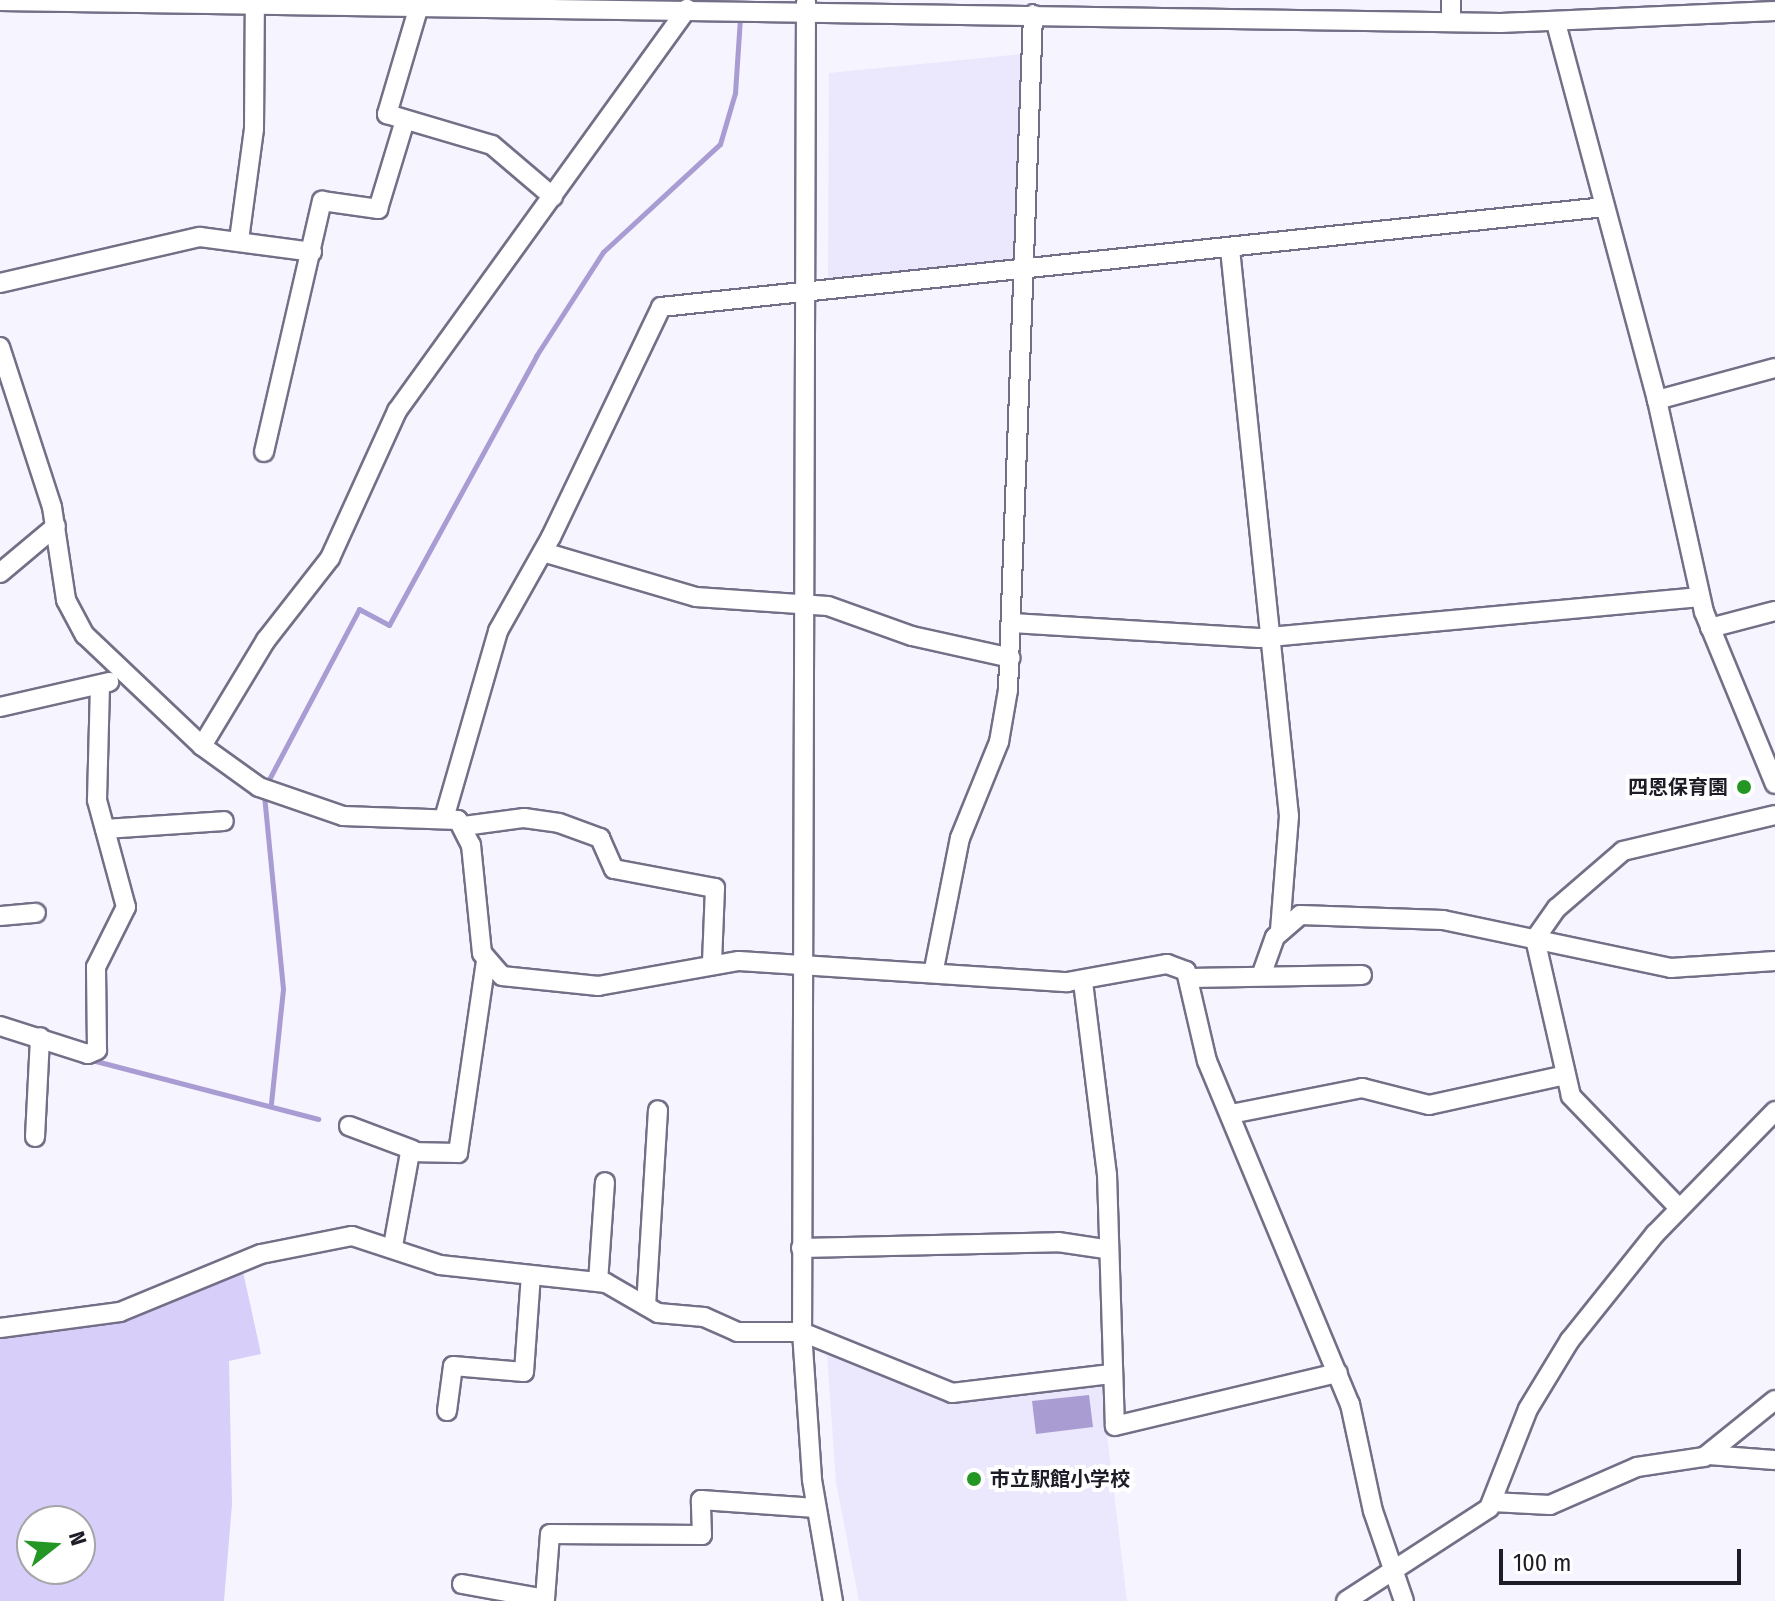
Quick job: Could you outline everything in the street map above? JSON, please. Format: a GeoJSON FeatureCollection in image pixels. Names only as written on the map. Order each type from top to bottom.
{"type":"FeatureCollection","features":[{"type":"Feature","properties":{"kind":"street"},"geometry":{"type":"LineString","coordinates":[[1451,0],[1451,22]]}},
{"type":"Feature","properties":{"kind":"street"},"geometry":{"type":"LineString","coordinates":[[0,1],[687,9],[806,6],[1556,23],[1775,11]]}},
{"type":"Feature","properties":{"kind":"street"},"geometry":{"type":"LineString","coordinates":[[239,240],[254,129],[254,2]]}},
{"type":"Feature","properties":{"kind":"street"},"geometry":{"type":"LineString","coordinates":[[419,6],[387,109],[390,117],[492,145],[553,197]]}},
{"type":"Feature","properties":{"kind":"street"},"geometry":{"type":"LineString","coordinates":[[806,6],[802,1332],[816,1508],[833,1601]]}},
{"type":"Feature","properties":{"kind":"street"},"geometry":{"type":"LineString","coordinates":[[202,746],[266,640],[330,558],[397,411],[687,9]]}},
{"type":"Feature","properties":{"kind":"street"},"geometry":{"type":"LineString","coordinates":[[934,969],[960,838],[1002,731],[1011,658],[1026,10]]}},
{"type":"Feature","properties":{"kind":"street"},"geometry":{"type":"LineString","coordinates":[[1556,23],[1657,400],[1700,597],[1710,628],[1770,761],[1775,784]]}},
{"type":"Feature","properties":{"kind":"street"},"geometry":{"type":"LineString","coordinates":[[264,452],[324,199],[381,206],[405,120]]}},
{"type":"Feature","properties":{"kind":"street"},"geometry":{"type":"LineString","coordinates":[[445,815],[482,671],[661,307],[1605,207]]}},
{"type":"Feature","properties":{"kind":"street"},"geometry":{"type":"LineString","coordinates":[[0,283],[183,240],[239,240],[312,252]]}},
{"type":"Feature","properties":{"kind":"street"},"geometry":{"type":"LineString","coordinates":[[1230,249],[1289,816],[1280,930],[1261,976]]}},
{"type":"Feature","properties":{"kind":"street"},"geometry":{"type":"LineString","coordinates":[[0,347],[56,526],[72,616],[120,673],[202,746],[259,787],[327,813],[376,820],[445,815],[464,826],[559,823],[600,838],[614,869],[715,888],[712,964]]}},
{"type":"Feature","properties":{"kind":"street"},"geometry":{"type":"LineString","coordinates":[[1657,400],[1775,368]]}},
{"type":"Feature","properties":{"kind":"street"},"geometry":{"type":"LineString","coordinates":[[0,573],[56,526]]}},
{"type":"Feature","properties":{"kind":"street"},"geometry":{"type":"LineString","coordinates":[[543,552],[696,597],[803,605],[1011,658]]}},
{"type":"Feature","properties":{"kind":"street"},"geometry":{"type":"LineString","coordinates":[[1012,623],[1271,637],[1700,597]]}},
{"type":"Feature","properties":{"kind":"street"},"geometry":{"type":"LineString","coordinates":[[1710,628],[1775,611]]}},
{"type":"Feature","properties":{"kind":"street"},"geometry":{"type":"LineString","coordinates":[[0,707],[100,686],[120,673]]}},
{"type":"Feature","properties":{"kind":"street"},"geometry":{"type":"LineString","coordinates":[[0,1026],[88,1054],[97,1050],[96,967],[125,913],[96,784],[100,686]]}},
{"type":"Feature","properties":{"kind":"street"},"geometry":{"type":"LineString","coordinates":[[1679,1208],[1579,1108],[1566,1075],[1535,937],[1557,908],[1623,851],[1775,815]]}},
{"type":"Feature","properties":{"kind":"street"},"geometry":{"type":"LineString","coordinates":[[105,829],[224,821]]}},
{"type":"Feature","properties":{"kind":"street"},"geometry":{"type":"LineString","coordinates":[[349,1126],[413,1150],[458,1153],[486,962],[464,826]]}},
{"type":"Feature","properties":{"kind":"street"},"geometry":{"type":"LineString","coordinates":[[0,916],[36,913]]}},
{"type":"Feature","properties":{"kind":"street"},"geometry":{"type":"LineString","coordinates":[[1280,930],[1300,915],[1393,917],[1535,937],[1671,968],[1775,961]]}},
{"type":"Feature","properties":{"kind":"street"},"geometry":{"type":"LineString","coordinates":[[486,962],[509,979],[566,988],[712,964],[934,969],[1083,982],[1167,964],[1190,978],[1362,975]]}},
{"type":"Feature","properties":{"kind":"street"},"geometry":{"type":"LineString","coordinates":[[1190,978],[1203,1051],[1338,1373],[1373,1511],[1396,1561],[1404,1601]]}},
{"type":"Feature","properties":{"kind":"street"},"geometry":{"type":"LineString","coordinates":[[1083,982],[1105,1147],[1105,1249],[1115,1426],[1338,1373]]}},
{"type":"Feature","properties":{"kind":"street"},"geometry":{"type":"LineString","coordinates":[[35,1137],[40,1037]]}},
{"type":"Feature","properties":{"kind":"street"},"geometry":{"type":"LineString","coordinates":[[1231,1114],[1362,1088],[1429,1105],[1566,1075]]}},
{"type":"Feature","properties":{"kind":"street"},"geometry":{"type":"LineString","coordinates":[[646,1306],[658,1110]]}},
{"type":"Feature","properties":{"kind":"street"},"geometry":{"type":"LineString","coordinates":[[1492,1502],[1528,1409],[1570,1340],[1679,1208],[1775,1111]]}},
{"type":"Feature","properties":{"kind":"street"},"geometry":{"type":"LineString","coordinates":[[393,1246],[413,1150]]}},
{"type":"Feature","properties":{"kind":"street"},"geometry":{"type":"LineString","coordinates":[[598,1282],[605,1182]]}},
{"type":"Feature","properties":{"kind":"street"},"geometry":{"type":"LineString","coordinates":[[0,1328],[120,1312],[261,1254],[325,1237],[393,1246],[440,1265],[598,1282],[646,1306],[737,1332],[802,1332],[952,1393],[1111,1374]]}},
{"type":"Feature","properties":{"kind":"street"},"geometry":{"type":"LineString","coordinates":[[801,1248],[1058,1242],[1105,1249]]}},
{"type":"Feature","properties":{"kind":"street"},"geometry":{"type":"LineString","coordinates":[[447,1411],[453,1366],[524,1372],[531,1275]]}},
{"type":"Feature","properties":{"kind":"street"},"geometry":{"type":"LineString","coordinates":[[1708,1455],[1775,1400]]}},
{"type":"Feature","properties":{"kind":"street"},"geometry":{"type":"LineString","coordinates":[[1346,1601],[1396,1561],[1492,1502],[1550,1505],[1637,1467],[1708,1455],[1775,1460]]}},
{"type":"Feature","properties":{"kind":"street"},"geometry":{"type":"LineString","coordinates":[[462,1584],[545,1599],[550,1534],[702,1535],[701,1500],[816,1508]]}},
{"type":"Feature","properties":{"kind":"shaded area"},"geometry":{"type":"Polygon","coordinates":[[[1023,54],[1016,264],[828,281],[829,73],[1023,54]]]}},
{"type":"Feature","properties":{"kind":"shaded area"},"geometry":{"type":"Polygon","coordinates":[[[242,1267],[261,1354],[229,1361],[232,1504],[224,1601],[0,1601],[0,1332],[99,1322],[242,1267]]]}},
{"type":"Feature","properties":{"kind":"shaded area","name":"市立駅館小学校"},"geometry":{"type":"Polygon","coordinates":[[[827,1354],[962,1401],[1101,1385],[1127,1601],[859,1601],[836,1482],[827,1354]]]}},
{"type":"Feature","properties":{"kind":"shaded area"},"geometry":{"type":"Polygon","coordinates":[[[1089,1395],[1093,1427],[1036,1434],[1032,1401],[1089,1395]]]}},
{"type":"Feature","properties":{"kind":"waterway"},"geometry":{"type":"LineString","coordinates":[[266,785],[359,609],[389,625],[536,356],[603,252],[720,144],[735,93],[740,17]]}},
{"type":"Feature","properties":{"kind":"waterway"},"geometry":{"type":"LineString","coordinates":[[264,795],[283,989],[271,1103]]}},
{"type":"Feature","properties":{"kind":"waterway"},"geometry":{"type":"LineString","coordinates":[[88,1059],[318,1119]]}},
{"type":"Feature","properties":{"kind":"place","name":"四恩保育園"},"geometry":{"type":"Point","coordinates":[1744,787]}},
{"type":"Feature","properties":{"kind":"place","name":"市立駅館小学校"},"geometry":{"type":"Point","coordinates":[974,1479]}}]}
